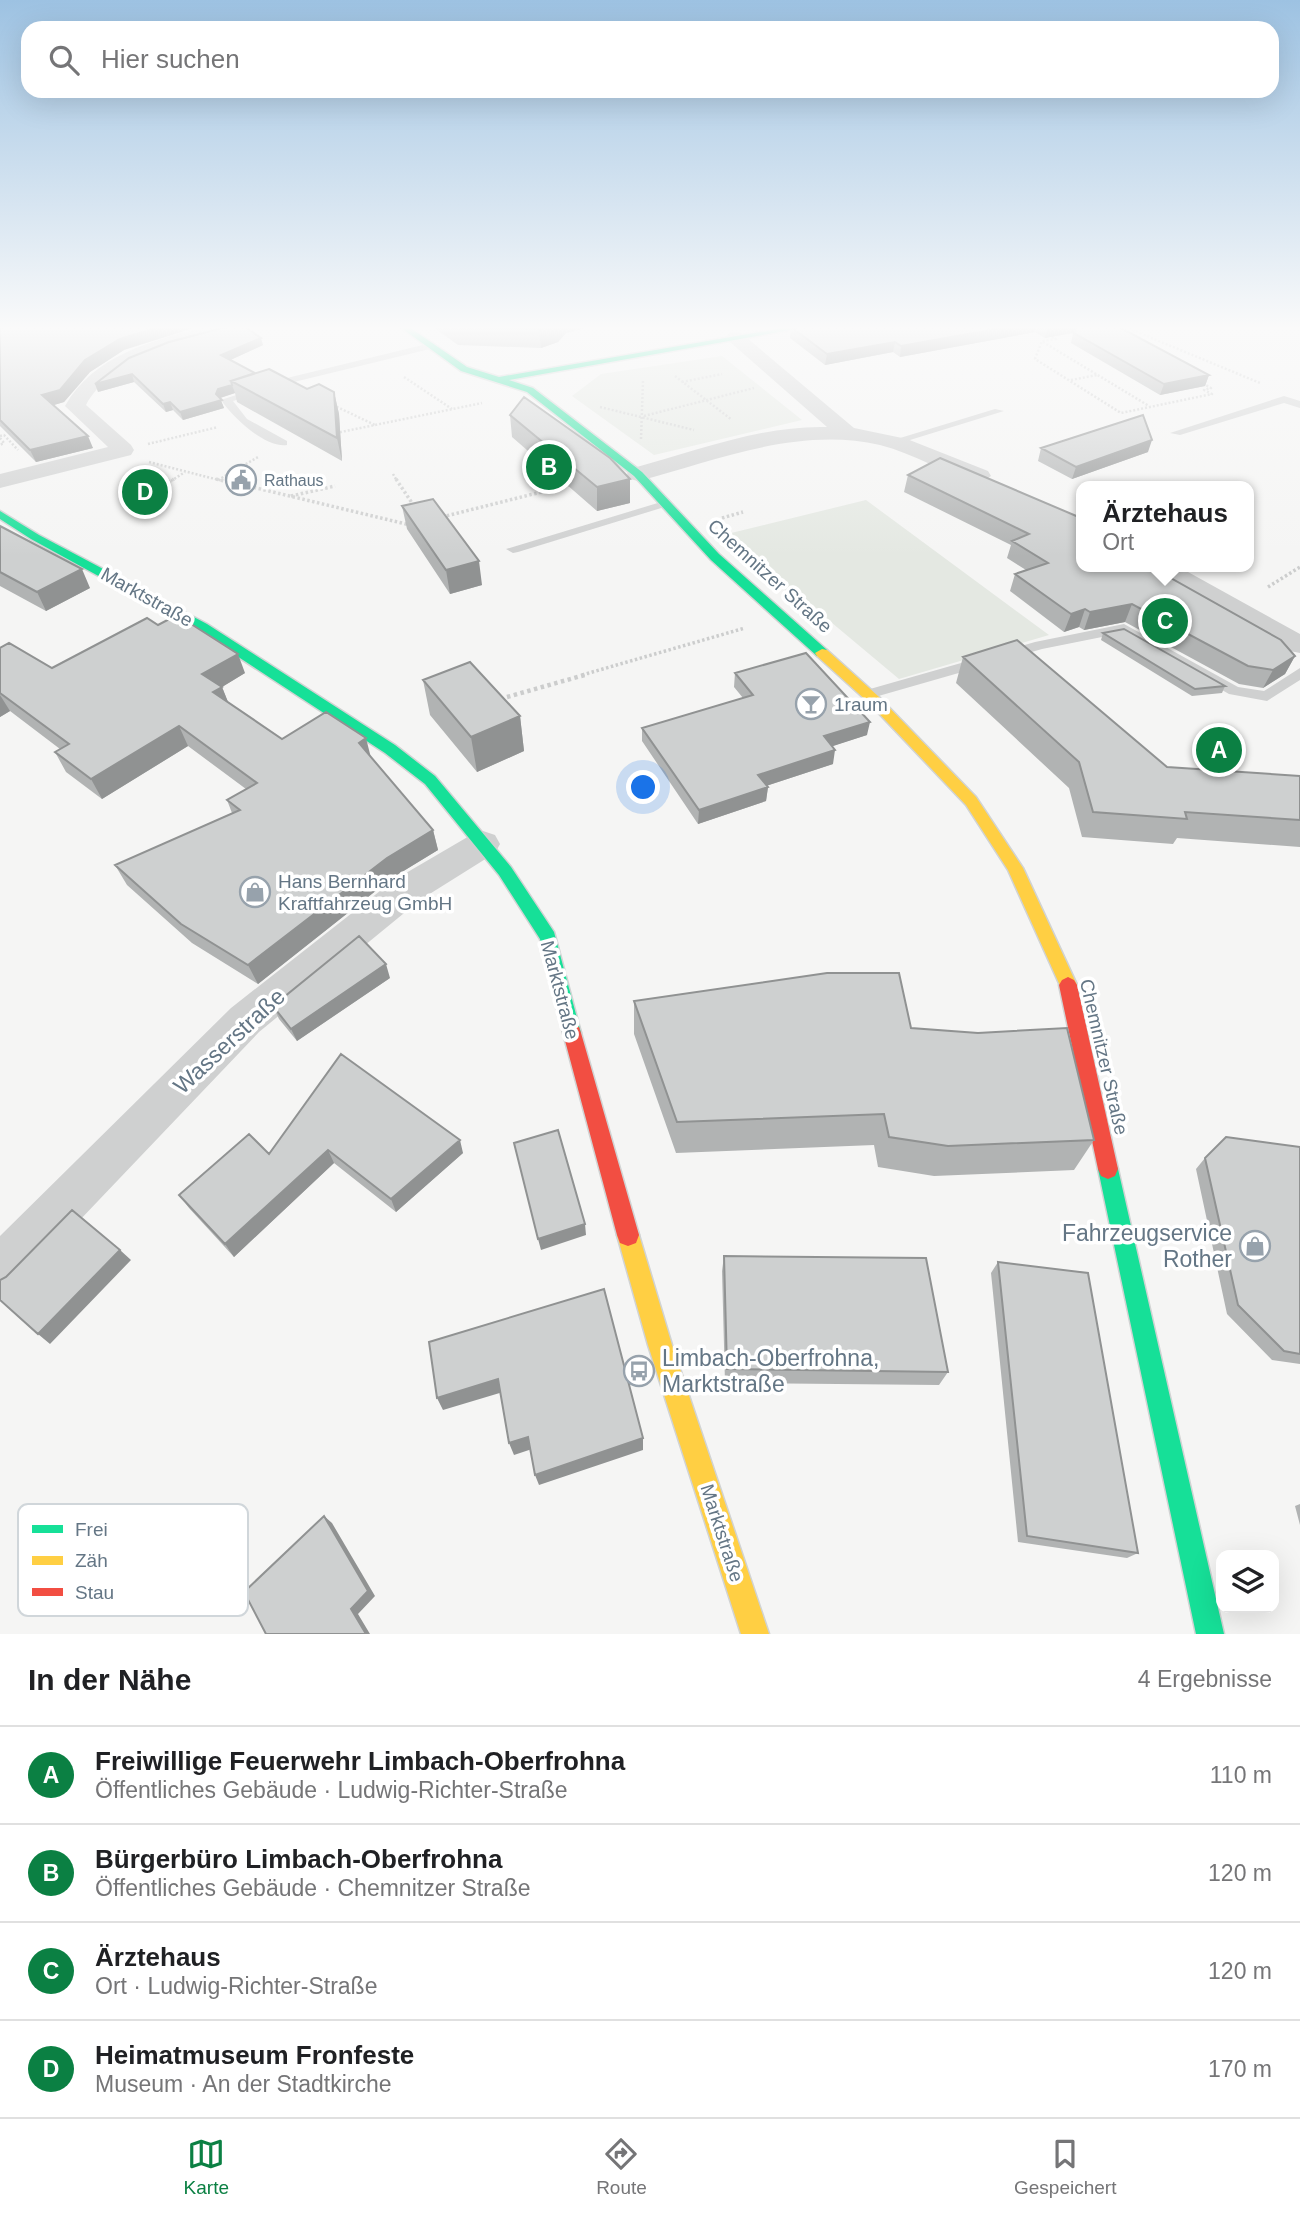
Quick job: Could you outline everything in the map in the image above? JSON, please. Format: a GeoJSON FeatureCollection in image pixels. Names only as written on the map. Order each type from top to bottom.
{"type":"FeatureCollection","features":[{"type":"Feature","properties":{"kind":"street"},"geometry":{"type":"LineString","coordinates":[[77,403],[75,406],[123,450]]}},
{"type":"Feature","properties":{"kind":"street"},"geometry":{"type":"LineString","coordinates":[[812,403],[848,434]]}},
{"type":"Feature","properties":{"kind":"street","name":"Chemnitzer Straße"},"geometry":{"type":"LineString","coordinates":[[550,404],[638,474],[715,556],[868,694],[971,801],[1015,868],[1067,982],[1210,1634]]}},
{"type":"Feature","properties":{"kind":"street"},"geometry":{"type":"LineString","coordinates":[[638,474],[757,444],[816,433],[848,434],[893,442],[1006,487]]}},
{"type":"Feature","properties":{"kind":"street"},"geometry":{"type":"LineString","coordinates":[[0,481],[123,450]]}},
{"type":"Feature","properties":{"kind":"street","name":"Marktstraße"},"geometry":{"type":"LineString","coordinates":[[0,514],[35,537],[202,627],[390,749],[430,780],[505,871],[548,937],[592,1114],[656,1331],[755,1634]]}},
{"type":"Feature","properties":{"kind":"street"},"geometry":{"type":"LineString","coordinates":[[1170,572],[1300,645]]}},
{"type":"Feature","properties":{"kind":"street","name":"Wasserstraße"},"geometry":{"type":"LineString","coordinates":[[0,1269],[245,1020],[407,890],[483,844]]}},
{"type":"Feature","properties":{"kind":"lane"},"geometry":{"type":"LineString","coordinates":[[229,403],[243,421],[283,443]]}},
{"type":"Feature","properties":{"kind":"lane"},"geometry":{"type":"LineString","coordinates":[[1176,433],[1270,403]]}},
{"type":"Feature","properties":{"kind":"lane"},"geometry":{"type":"LineString","coordinates":[[893,442],[999,411]]}},
{"type":"Feature","properties":{"kind":"lane"},"geometry":{"type":"LineString","coordinates":[[513,549],[665,505]]}},
{"type":"Feature","properties":{"kind":"lane"},"geometry":{"type":"LineString","coordinates":[[868,694],[1040,645],[1124,628],[1234,691],[1267,696],[1300,673]]}},
{"type":"Feature","properties":{"kind":"path"},"geometry":{"type":"LineString","coordinates":[[330,403],[375,425]]}},
{"type":"Feature","properties":{"kind":"path"},"geometry":{"type":"LineString","coordinates":[[443,403],[452,410]]}},
{"type":"Feature","properties":{"kind":"path"},"geometry":{"type":"LineString","coordinates":[[218,480],[283,443],[478,403]]}},
{"type":"Feature","properties":{"kind":"path"},"geometry":{"type":"LineString","coordinates":[[584,403],[757,444]]}},
{"type":"Feature","properties":{"kind":"path"},"geometry":{"type":"LineString","coordinates":[[638,474],[643,403]]}},
{"type":"Feature","properties":{"kind":"path"},"geometry":{"type":"LineString","coordinates":[[643,416],[693,403]]}},
{"type":"Feature","properties":{"kind":"path"},"geometry":{"type":"LineString","coordinates":[[710,403],[757,444]]}},
{"type":"Feature","properties":{"kind":"path"},"geometry":{"type":"LineString","coordinates":[[1105,403],[1121,413],[1169,403]]}},
{"type":"Feature","properties":{"kind":"path"},"geometry":{"type":"LineString","coordinates":[[1145,403],[1151,407]]}},
{"type":"Feature","properties":{"kind":"path"},"geometry":{"type":"LineString","coordinates":[[123,450],[243,421]]}},
{"type":"Feature","properties":{"kind":"path"},"geometry":{"type":"LineString","coordinates":[[0,439],[4,443],[0,445]]}},
{"type":"Feature","properties":{"kind":"path"},"geometry":{"type":"LineString","coordinates":[[123,450],[140,459],[228,482]]}},
{"type":"Feature","properties":{"kind":"path"},"geometry":{"type":"LineString","coordinates":[[160,488],[186,471]]}},
{"type":"Feature","properties":{"kind":"path"},"geometry":{"type":"LineString","coordinates":[[393,474],[418,512]]}},
{"type":"Feature","properties":{"kind":"path"},"geometry":{"type":"LineString","coordinates":[[434,519],[580,482]]}},
{"type":"Feature","properties":{"kind":"path"},"geometry":{"type":"LineString","coordinates":[[244,485],[407,526],[416,523]]}},
{"type":"Feature","properties":{"kind":"path"},"geometry":{"type":"LineString","coordinates":[[290,496],[335,486]]}},
{"type":"Feature","properties":{"kind":"path"},"geometry":{"type":"LineString","coordinates":[[1268,587],[1300,567]]}},
{"type":"Feature","properties":{"kind":"path"},"geometry":{"type":"LineString","coordinates":[[507,697],[783,617]]}},
{"type":"Feature","properties":{"kind":"shaded area"},"geometry":{"type":"Polygon","coordinates":[[[582,403],[781,403],[802,420],[654,455],[582,403]]]}},
{"type":"Feature","properties":{"kind":"shaded area"},"geometry":{"type":"Polygon","coordinates":[[[866,500],[1049,635],[899,679],[807,602],[775,584],[727,534],[866,500]]]}},
{"type":"Feature","properties":{"kind":"building"},"geometry":{"type":"Polygon","coordinates":[[[0,403],[51,403],[88,436],[30,450],[0,420],[0,403]]]}},
{"type":"Feature","properties":{"kind":"building"},"geometry":{"type":"Polygon","coordinates":[[[171,403],[211,403],[180,412],[171,403]]]}},
{"type":"Feature","properties":{"kind":"building"},"geometry":{"type":"Polygon","coordinates":[[[272,403],[335,403],[337,438],[272,403]]]}},
{"type":"Feature","properties":{"kind":"building"},"geometry":{"type":"Polygon","coordinates":[[[519,403],[533,403],[610,458],[630,479],[597,487],[510,415],[519,403]]]}},
{"type":"Feature","properties":{"kind":"building"},"geometry":{"type":"Polygon","coordinates":[[[1143,415],[1152,440],[1076,467],[1041,448],[1143,415]]]}},
{"type":"Feature","properties":{"kind":"building"},"geometry":{"type":"Polygon","coordinates":[[[940,458],[1076,516],[1076,572],[1160,572],[1281,640],[1295,656],[1273,670],[1248,666],[1132,604],[1090,612],[1085,609],[1071,614],[1015,574],[1048,563],[1012,541],[1029,534],[908,475],[940,458]]]}},
{"type":"Feature","properties":{"kind":"building"},"geometry":{"type":"Polygon","coordinates":[[[433,499],[479,561],[446,570],[402,506],[433,499]]]}},
{"type":"Feature","properties":{"kind":"building"},"geometry":{"type":"Polygon","coordinates":[[[0,526],[82,569],[37,592],[0,572],[0,526]]]}},
{"type":"Feature","properties":{"kind":"building"},"geometry":{"type":"Polygon","coordinates":[[[177,615],[238,654],[202,674],[222,687],[213,692],[282,739],[326,712],[366,738],[359,743],[433,830],[387,858],[248,965],[181,924],[115,865],[240,810],[227,800],[257,783],[179,726],[91,779],[55,752],[69,744],[0,693],[0,648],[9,643],[52,668],[147,618],[158,625],[177,615]]]}},
{"type":"Feature","properties":{"kind":"building"},"geometry":{"type":"Polygon","coordinates":[[[1124,629],[1225,686],[1195,689],[1103,633],[1124,629]]]}},
{"type":"Feature","properties":{"kind":"building"},"geometry":{"type":"Polygon","coordinates":[[[1017,640],[1167,767],[1300,776],[1300,820],[1185,812],[1187,819],[1093,812],[1079,762],[963,657],[1017,640]]]}},
{"type":"Feature","properties":{"kind":"building"},"geometry":{"type":"Polygon","coordinates":[[[806,653],[870,722],[824,736],[835,750],[758,775],[768,787],[699,810],[642,728],[753,695],[735,673],[806,653]]]}},
{"type":"Feature","properties":{"kind":"building"},"geometry":{"type":"Polygon","coordinates":[[[470,662],[520,716],[471,737],[423,680],[470,662]]]}},
{"type":"Feature","properties":{"kind":"building"},"geometry":{"type":"Polygon","coordinates":[[[359,936],[386,964],[291,1029],[273,1006],[359,936]]]}},
{"type":"Feature","properties":{"kind":"building"},"geometry":{"type":"Polygon","coordinates":[[[827,973],[899,973],[911,1028],[978,1033],[1067,1028],[1094,1140],[948,1146],[889,1137],[884,1114],[677,1122],[634,1001],[827,973]]]}},
{"type":"Feature","properties":{"kind":"building"},"geometry":{"type":"Polygon","coordinates":[[[341,1054],[460,1140],[391,1199],[328,1150],[225,1244],[179,1195],[249,1134],[269,1154],[341,1054]]]}},
{"type":"Feature","properties":{"kind":"building"},"geometry":{"type":"Polygon","coordinates":[[[558,1130],[585,1224],[538,1239],[514,1143],[558,1130]]]}},
{"type":"Feature","properties":{"kind":"building"},"geometry":{"type":"Polygon","coordinates":[[[1226,1137],[1300,1147],[1300,1354],[1284,1351],[1238,1305],[1205,1158],[1226,1137]]]}},
{"type":"Feature","properties":{"kind":"building"},"geometry":{"type":"Polygon","coordinates":[[[72,1210],[120,1250],[38,1334],[0,1300],[0,1280],[72,1210]]]}},
{"type":"Feature","properties":{"kind":"building"},"geometry":{"type":"Polygon","coordinates":[[[724,1256],[926,1258],[948,1372],[727,1369],[724,1256]]]}},
{"type":"Feature","properties":{"kind":"building"},"geometry":{"type":"Polygon","coordinates":[[[998,1262],[1088,1273],[1138,1553],[1027,1536],[998,1262]]]}},
{"type":"Feature","properties":{"kind":"building"},"geometry":{"type":"Polygon","coordinates":[[[604,1289],[643,1438],[535,1475],[528,1437],[509,1443],[498,1379],[437,1398],[429,1342],[604,1289]]]}},
{"type":"Feature","properties":{"kind":"building"},"geometry":{"type":"Polygon","coordinates":[[[324,1516],[368,1591],[351,1609],[366,1634],[266,1634],[248,1600],[248,1588],[324,1516]]]}},
{"type":"Feature","properties":{"kind":"traffic: fast"},"geometry":{"type":"LineString","coordinates":[[547,403],[638,474],[715,557],[822,653]]}},
{"type":"Feature","properties":{"kind":"traffic: fast"},"geometry":{"type":"LineString","coordinates":[[0,514],[35,537],[202,627],[390,749],[430,780],[505,871],[548,937],[572,1033]]}},
{"type":"Feature","properties":{"kind":"traffic: fast"},"geometry":{"type":"LineString","coordinates":[[1108,1169],[1210,1634]]}},
{"type":"Feature","properties":{"kind":"traffic: slow"},"geometry":{"type":"LineString","coordinates":[[822,653],[873,699],[971,801],[1015,868],[1068,985]]}},
{"type":"Feature","properties":{"kind":"traffic: slow"},"geometry":{"type":"LineString","coordinates":[[628,1235],[660,1345],[755,1634]]}},
{"type":"Feature","properties":{"kind":"traffic: jam"},"geometry":{"type":"LineString","coordinates":[[1068,985],[1108,1169]]}},
{"type":"Feature","properties":{"kind":"traffic: jam"},"geometry":{"type":"LineString","coordinates":[[572,1033],[628,1235]]}},
{"type":"Feature","properties":{"kind":"place","name":"Bürgerbüro Limbach-Oberfrohna"},"geometry":{"type":"Point","coordinates":[549,467]}},
{"type":"Feature","properties":{"kind":"place","name":"Rathaus"},"geometry":{"type":"Point","coordinates":[241,480]}},
{"type":"Feature","properties":{"kind":"place","name":"Heimatmuseum Fronfeste"},"geometry":{"type":"Point","coordinates":[145,492]}},
{"type":"Feature","properties":{"kind":"place","name":"Ärztehaus"},"geometry":{"type":"Point","coordinates":[1165,621]}},
{"type":"Feature","properties":{"kind":"place","name":"1raum"},"geometry":{"type":"Point","coordinates":[811,704]}},
{"type":"Feature","properties":{"kind":"place","name":"Freiwillige Feuerwehr Limbach-Oberfrohna"},"geometry":{"type":"Point","coordinates":[1219,750]}},
{"type":"Feature","properties":{"kind":"place","name":"Hans Bernhard Kraftfahrzeug GmbH"},"geometry":{"type":"Point","coordinates":[255,892]}},
{"type":"Feature","properties":{"kind":"place","name":"Fahrzeugservice Rother"},"geometry":{"type":"Point","coordinates":[1255,1246]}},
{"type":"Feature","properties":{"kind":"place","name":"Limbach-Oberfrohna, Marktstraße"},"geometry":{"type":"Point","coordinates":[639,1371]}}]}
